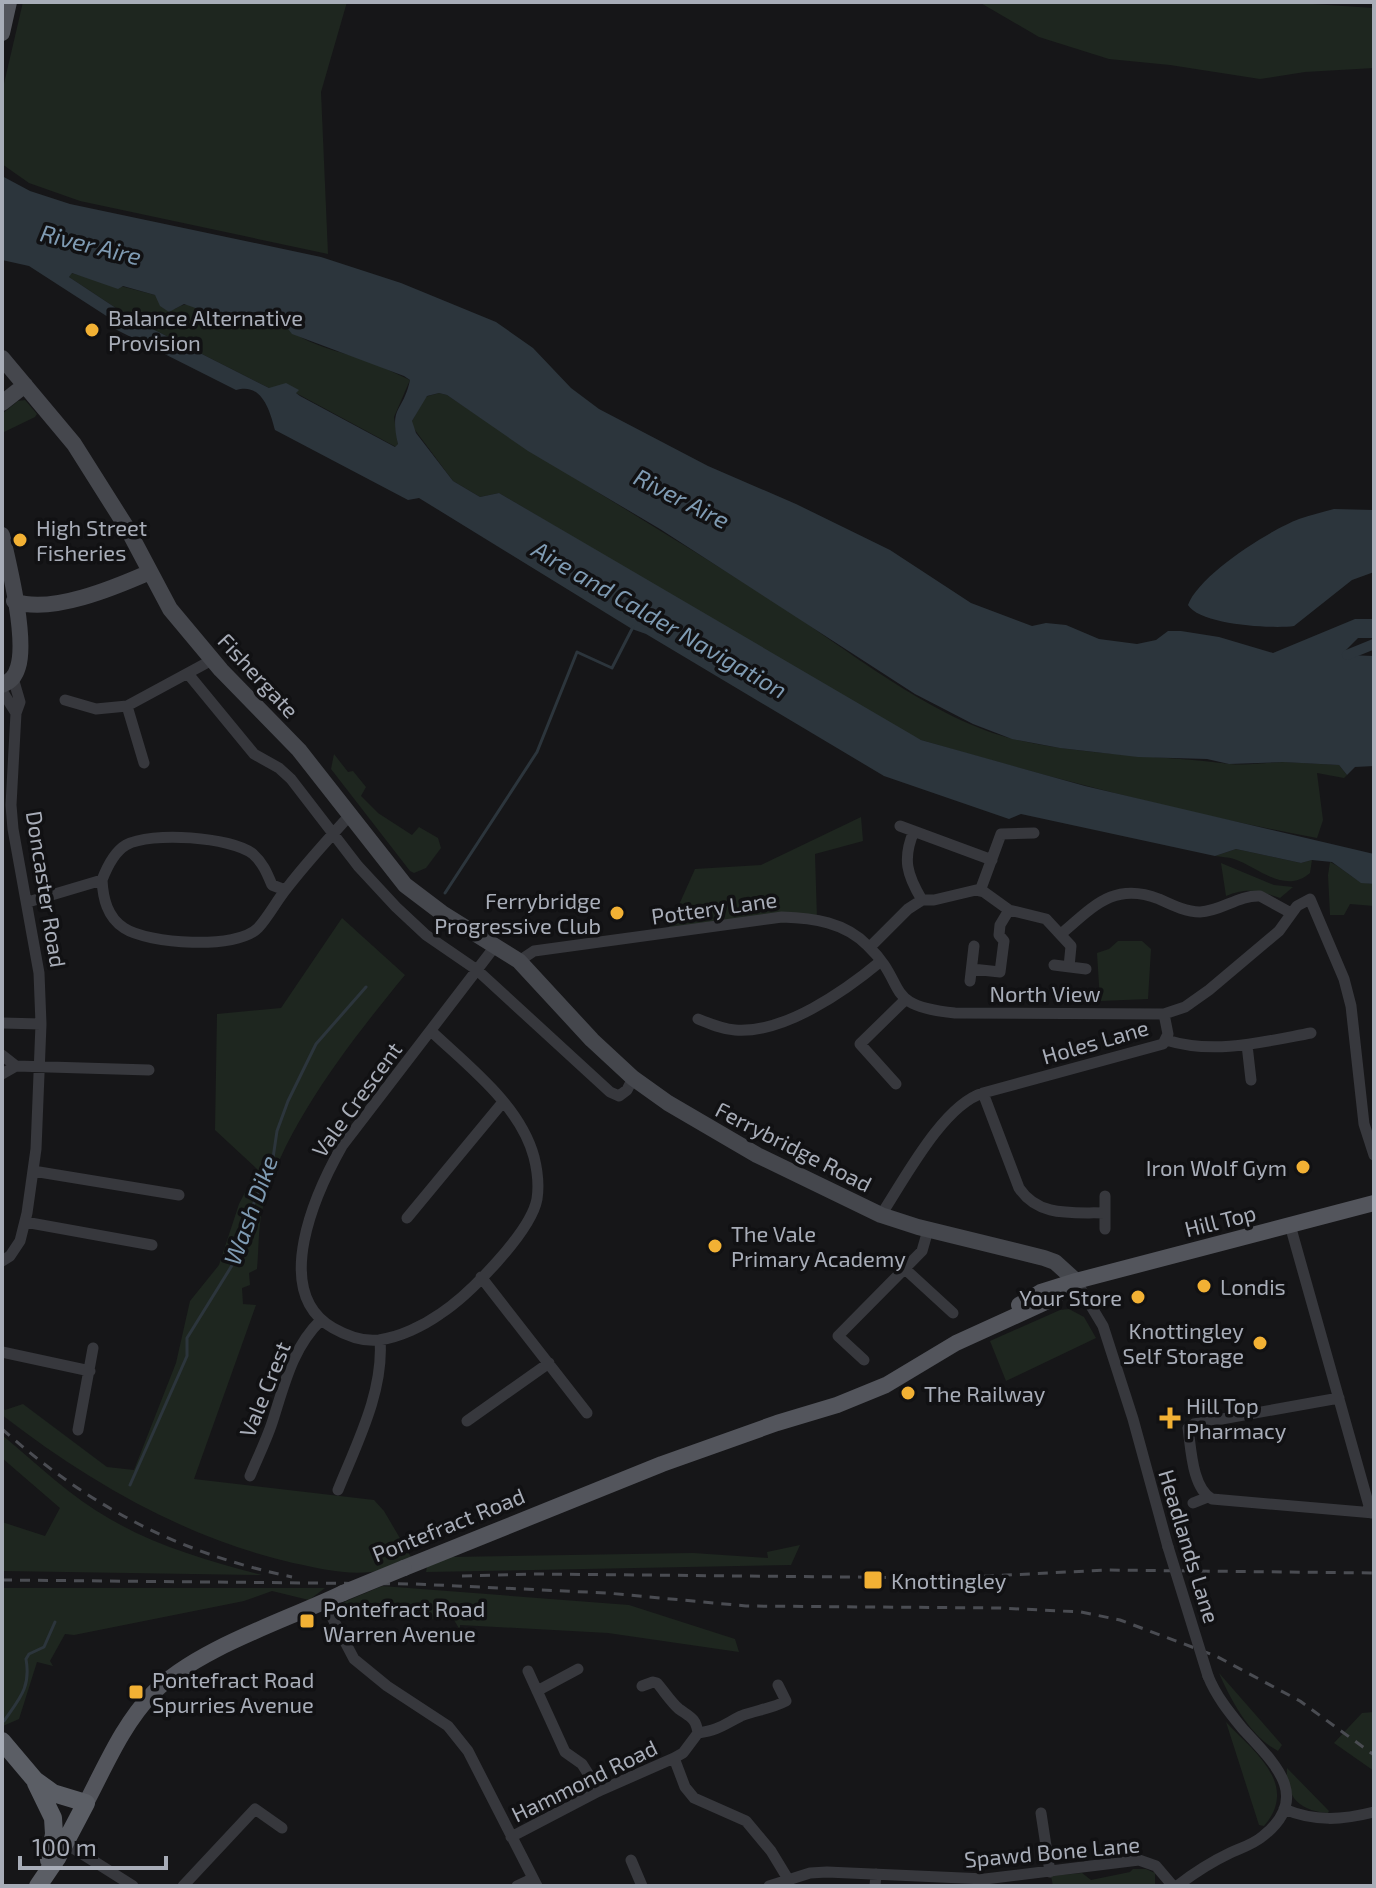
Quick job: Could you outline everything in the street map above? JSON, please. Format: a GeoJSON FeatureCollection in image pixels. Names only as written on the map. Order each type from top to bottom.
{"type":"FeatureCollection","features":[{"type":"Feature","properties":{"kind":"highway"},"geometry":{"type":"LineString","coordinates":[[2,1741],[35,1780],[53,1818],[54,1834],[43,1878]]}},
{"type":"Feature","properties":{"kind":"highway"},"geometry":{"type":"LineString","coordinates":[[35,1780],[82,1811]]}},
{"type":"Feature","properties":{"kind":"highway"},"geometry":{"type":"LineString","coordinates":[[47,1803],[55,1810],[82,1811]]}},
{"type":"Feature","properties":{"kind":"highway","name":"Pontefract Road"},"geometry":{"type":"LineString","coordinates":[[43,1878],[82,1811]]}},
{"type":"Feature","properties":{"kind":"main road"},"geometry":{"type":"LineString","coordinates":[[2,33],[9,2]]}},
{"type":"Feature","properties":{"kind":"main road","name":"Fishergate"},"geometry":{"type":"LineString","coordinates":[[2,358],[74,444],[106,492],[170,609],[212,660],[294,744],[405,885],[442,913],[496,945],[535,975]]}},
{"type":"Feature","properties":{"kind":"main road"},"geometry":{"type":"LineString","coordinates":[[2,403],[25,385]]}},
{"type":"Feature","properties":{"kind":"main road","name":"Doncaster Road"},"geometry":{"type":"LineString","coordinates":[[2,535],[18,622],[20,651],[19,666],[6,685]]}},
{"type":"Feature","properties":{"kind":"main road"},"geometry":{"type":"LineString","coordinates":[[14,601],[25,605],[36,604],[102,592],[150,572]]}},
{"type":"Feature","properties":{"kind":"main road"},"geometry":{"type":"LineString","coordinates":[[18,622],[24,612],[36,604]]}},
{"type":"Feature","properties":{"kind":"main road","name":"Ferrybridge Road"},"geometry":{"type":"LineString","coordinates":[[535,975],[592,1040],[633,1078],[668,1103],[757,1155],[881,1215],[928,1230],[1044,1258],[1055,1262],[1076,1281]]}},
{"type":"Feature","properties":{"kind":"main road","name":"Hill Top"},"geometry":{"type":"LineString","coordinates":[[1076,1281],[1374,1203]]}},
{"type":"Feature","properties":{"kind":"main road","name":"Pontefract Road"},"geometry":{"type":"LineString","coordinates":[[82,1811],[124,1731],[151,1694],[195,1660],[343,1593],[662,1464],[886,1385],[978,1332],[1048,1301],[1076,1281]]}},
{"type":"Feature","properties":{"kind":"street"},"geometry":{"type":"LineString","coordinates":[[65,700],[96,709],[127,706],[212,660]]}},
{"type":"Feature","properties":{"kind":"street"},"geometry":{"type":"LineString","coordinates":[[189,675],[254,754],[291,779],[332,834],[396,907],[426,935],[477,970],[610,1092],[619,1096],[627,1090],[633,1078]]}},
{"type":"Feature","properties":{"kind":"street","name":"Doncaster Road"},"geometry":{"type":"LineString","coordinates":[[2,1261],[10,1256],[20,1241],[25,1222],[33,1171],[41,1024],[39,973],[11,805],[8,755],[20,702],[6,685]]}},
{"type":"Feature","properties":{"kind":"street"},"geometry":{"type":"LineString","coordinates":[[127,706],[144,763]]}},
{"type":"Feature","properties":{"kind":"street"},"geometry":{"type":"LineString","coordinates":[[285,890],[272,885],[265,868],[242,847],[226,843],[146,838],[125,845],[108,864],[102,880],[108,910],[122,927],[144,937],[226,942],[244,937],[258,928],[285,890],[351,814]]}},
{"type":"Feature","properties":{"kind":"street"},"geometry":{"type":"LineString","coordinates":[[900,826],[992,860]]}},
{"type":"Feature","properties":{"kind":"street"},"geometry":{"type":"LineString","coordinates":[[914,831],[906,848],[907,864],[922,900]]}},
{"type":"Feature","properties":{"kind":"street"},"geometry":{"type":"LineString","coordinates":[[980,891],[1001,834],[1034,833]]}},
{"type":"Feature","properties":{"kind":"street"},"geometry":{"type":"LineString","coordinates":[[269,878],[269,912]]}},
{"type":"Feature","properties":{"kind":"street"},"geometry":{"type":"LineString","coordinates":[[28,902],[102,880]]}},
{"type":"Feature","properties":{"kind":"street"},"geometry":{"type":"LineString","coordinates":[[870,947],[908,909],[922,900],[980,891],[1009,910],[1046,919],[1071,946],[1069,967]]}},
{"type":"Feature","properties":{"kind":"street"},"geometry":{"type":"LineString","coordinates":[[1061,934],[1100,900],[1118,894],[1150,895],[1184,910],[1197,912],[1220,909],[1251,895],[1260,896],[1291,913]]}},
{"type":"Feature","properties":{"kind":"street","name":"Holes Lane"},"geometry":{"type":"LineString","coordinates":[[881,1215],[936,1132],[966,1101],[983,1093],[1163,1044],[1168,1034],[1164,1014],[1185,1007],[1209,990],[1279,931],[1291,913],[1310,899],[1344,979],[1351,1006],[1364,1124],[1373,1148]]}},
{"type":"Feature","properties":{"kind":"street"},"geometry":{"type":"LineString","coordinates":[[974,946],[971,975],[1000,972],[1004,941],[999,935],[1000,925],[1009,910]]}},
{"type":"Feature","properties":{"kind":"street","name":"Pottery Lane"},"geometry":{"type":"LineString","coordinates":[[519,961],[534,951],[782,917],[817,919],[856,936],[870,947],[905,1000]]}},
{"type":"Feature","properties":{"kind":"street","name":"Vale Crescent"},"geometry":{"type":"LineString","coordinates":[[321,1320],[308,1301],[302,1262],[304,1239],[323,1178],[342,1146],[496,945]]}},
{"type":"Feature","properties":{"kind":"street"},"geometry":{"type":"LineString","coordinates":[[698,1019],[740,1030],[787,1019],[837,995],[881,961]]}},
{"type":"Feature","properties":{"kind":"street"},"geometry":{"type":"LineString","coordinates":[[1054,965],[1086,969]]}},
{"type":"Feature","properties":{"kind":"street"},"geometry":{"type":"LineString","coordinates":[[896,1084],[860,1044],[905,1000]]}},
{"type":"Feature","properties":{"kind":"street","name":"North View"},"geometry":{"type":"LineString","coordinates":[[905,1000],[926,1010],[955,1013],[1164,1014]]}},
{"type":"Feature","properties":{"kind":"street"},"geometry":{"type":"LineString","coordinates":[[2,1023],[41,1024]]}},
{"type":"Feature","properties":{"kind":"street","name":"Vale Crescent"},"geometry":{"type":"LineString","coordinates":[[380,1340],[412,1330],[441,1313],[509,1248],[527,1223],[537,1201],[538,1180],[526,1136],[503,1102],[431,1031]]}},
{"type":"Feature","properties":{"kind":"street"},"geometry":{"type":"LineString","coordinates":[[1166,1040],[1217,1047],[1247,1045],[1311,1033]]}},
{"type":"Feature","properties":{"kind":"street"},"geometry":{"type":"LineString","coordinates":[[1247,1045],[1251,1080]]}},
{"type":"Feature","properties":{"kind":"street"},"geometry":{"type":"LineString","coordinates":[[2,1055],[16,1066]]}},
{"type":"Feature","properties":{"kind":"street"},"geometry":{"type":"LineString","coordinates":[[2,1074],[16,1066],[149,1070]]}},
{"type":"Feature","properties":{"kind":"street"},"geometry":{"type":"LineString","coordinates":[[983,1093],[1019,1188],[1027,1201],[1041,1209],[1059,1212],[1105,1213]]}},
{"type":"Feature","properties":{"kind":"street"},"geometry":{"type":"LineString","coordinates":[[407,1218],[503,1102]]}},
{"type":"Feature","properties":{"kind":"street"},"geometry":{"type":"LineString","coordinates":[[33,1171],[179,1195]]}},
{"type":"Feature","properties":{"kind":"street"},"geometry":{"type":"LineString","coordinates":[[1105,1196],[1105,1229]]}},
{"type":"Feature","properties":{"kind":"street"},"geometry":{"type":"LineString","coordinates":[[25,1222],[152,1245]]}},
{"type":"Feature","properties":{"kind":"street"},"geometry":{"type":"LineString","coordinates":[[1193,1503],[1210,1498],[1372,1513],[1290,1225]]}},
{"type":"Feature","properties":{"kind":"street"},"geometry":{"type":"LineString","coordinates":[[864,1360],[838,1336],[922,1251],[928,1230]]}},
{"type":"Feature","properties":{"kind":"street"},"geometry":{"type":"LineString","coordinates":[[905,1269],[953,1313]]}},
{"type":"Feature","properties":{"kind":"street"},"geometry":{"type":"LineString","coordinates":[[481,1277],[587,1413]]}},
{"type":"Feature","properties":{"kind":"street","name":"Headlands Lane"},"geometry":{"type":"LineString","coordinates":[[1076,1281],[1103,1326],[1208,1676],[1226,1707],[1268,1753],[1282,1774],[1286,1796],[1284,1809]]}},
{"type":"Feature","properties":{"kind":"street"},"geometry":{"type":"LineString","coordinates":[[321,1320],[349,1337],[380,1340],[379,1375],[364,1426],[338,1490]]}},
{"type":"Feature","properties":{"kind":"street","name":"Vale Crest"},"geometry":{"type":"LineString","coordinates":[[250,1476],[272,1423],[284,1380],[311,1330],[321,1320]]}},
{"type":"Feature","properties":{"kind":"street"},"geometry":{"type":"LineString","coordinates":[[78,1430],[93,1348]]}},
{"type":"Feature","properties":{"kind":"street"},"geometry":{"type":"LineString","coordinates":[[2,1352],[90,1371]]}},
{"type":"Feature","properties":{"kind":"street"},"geometry":{"type":"LineString","coordinates":[[467,1421],[549,1363]]}},
{"type":"Feature","properties":{"kind":"street"},"geometry":{"type":"LineString","coordinates":[[1210,1498],[1199,1482],[1188,1428],[1199,1421],[1284,1410],[1339,1398]]}},
{"type":"Feature","properties":{"kind":"street"},"geometry":{"type":"LineString","coordinates":[[324,1602],[354,1659],[387,1686],[448,1726],[468,1751],[534,1882],[517,1886]]}},
{"type":"Feature","properties":{"kind":"street"},"geometry":{"type":"LineString","coordinates":[[537,1691],[578,1669]]}},
{"type":"Feature","properties":{"kind":"street"},"geometry":{"type":"LineString","coordinates":[[528,1671],[565,1752],[582,1764],[599,1791]]}},
{"type":"Feature","properties":{"kind":"street"},"geometry":{"type":"LineString","coordinates":[[642,1686],[657,1683],[680,1709],[690,1714],[697,1725],[698,1733],[683,1753],[674,1758],[685,1787],[694,1798],[746,1821],[771,1851],[788,1879]]}},
{"type":"Feature","properties":{"kind":"street"},"geometry":{"type":"LineString","coordinates":[[698,1733],[718,1730],[742,1716],[786,1701],[778,1685]]}},
{"type":"Feature","properties":{"kind":"street","name":"Hammond Road"},"geometry":{"type":"LineString","coordinates":[[511,1837],[599,1791],[674,1758]]}},
{"type":"Feature","properties":{"kind":"street"},"geometry":{"type":"LineString","coordinates":[[183,1886],[255,1809],[282,1828]]}},
{"type":"Feature","properties":{"kind":"street"},"geometry":{"type":"LineString","coordinates":[[1175,1886],[1216,1860],[1262,1838],[1284,1809],[1312,1819],[1345,1819],[1374,1812]]}},
{"type":"Feature","properties":{"kind":"street"},"geometry":{"type":"LineString","coordinates":[[1041,1813],[1050,1872]]}},
{"type":"Feature","properties":{"kind":"street"},"geometry":{"type":"LineString","coordinates":[[65,1843],[133,1886]]}},
{"type":"Feature","properties":{"kind":"street"},"geometry":{"type":"LineString","coordinates":[[631,1860],[642,1886]]}},
{"type":"Feature","properties":{"kind":"street","name":"Spawd Bone Lane"},"geometry":{"type":"LineString","coordinates":[[769,1886],[827,1872],[876,1880],[967,1879],[1144,1860],[1159,1868],[1175,1886]]}},
{"type":"Feature","properties":{"kind":"shaded area"},"geometry":{"type":"Polygon","coordinates":[[[23,2],[347,2],[321,92],[328,254],[80,201],[29,183],[2,164],[2,92],[23,2]]]}},
{"type":"Feature","properties":{"kind":"shaded area"},"geometry":{"type":"Polygon","coordinates":[[[979,2],[1282,2],[1374,8],[1374,68],[1305,72],[1260,79],[1109,59],[1039,37],[979,2]]]}},
{"type":"Feature","properties":{"kind":"shaded area"},"geometry":{"type":"Polygon","coordinates":[[[71,273],[155,295],[175,309],[191,305],[243,324],[283,321],[289,329],[309,341],[369,361],[410,380],[394,417],[398,444],[396,447],[296,393],[269,388],[131,318],[69,277],[71,273]]]}},
{"type":"Feature","properties":{"kind":"shaded area"},"geometry":{"type":"Polygon","coordinates":[[[439,393],[447,395],[784,608],[895,683],[985,730],[1041,745],[1095,752],[1237,764],[1285,762],[1339,765],[1347,775],[1344,778],[1317,773],[1323,820],[1317,838],[1118,794],[921,740],[896,729],[499,493],[480,497],[453,481],[412,426],[425,397],[439,393]]]}},
{"type":"Feature","properties":{"kind":"shaded area"},"geometry":{"type":"Polygon","coordinates":[[[25,400],[37,414],[35,417],[2,433],[2,414],[18,401],[25,400]]]}},
{"type":"Feature","properties":{"kind":"shaded area"},"geometry":{"type":"Polygon","coordinates":[[[334,754],[348,772],[353,771],[366,787],[361,796],[378,813],[412,835],[419,827],[438,838],[441,848],[426,868],[414,873],[410,871],[331,769],[334,754]]]}},
{"type":"Feature","properties":{"kind":"shaded area"},"geometry":{"type":"Polygon","coordinates":[[[861,817],[863,841],[815,854],[817,919],[666,934],[695,869],[761,865],[861,817]]]}},
{"type":"Feature","properties":{"kind":"shaded area"},"geometry":{"type":"Polygon","coordinates":[[[1236,849],[1301,863],[1312,860],[1310,873],[1301,879],[1281,880],[1234,859],[1215,856],[1236,849]]]}},
{"type":"Feature","properties":{"kind":"shaded area"},"geometry":{"type":"Polygon","coordinates":[[[1330,862],[1356,879],[1374,884],[1374,906],[1350,904],[1344,915],[1330,915],[1330,862]]]}},
{"type":"Feature","properties":{"kind":"shaded area"},"geometry":{"type":"Polygon","coordinates":[[[1221,863],[1274,885],[1293,887],[1280,898],[1253,891],[1226,896],[1221,863]]]}},
{"type":"Feature","properties":{"kind":"shaded area"},"geometry":{"type":"Polygon","coordinates":[[[342,918],[405,975],[322,1085],[286,1146],[272,1177],[261,1214],[257,1269],[249,1273],[250,1285],[242,1288],[243,1304],[256,1305],[194,1479],[374,1500],[411,1557],[381,1570],[361,1573],[293,1563],[214,1539],[176,1523],[104,1485],[2,1415],[2,1407],[5,1410],[23,1404],[107,1467],[134,1470],[176,1363],[190,1301],[219,1265],[239,1204],[257,1169],[215,1130],[217,1014],[281,1008],[342,918]]]}},
{"type":"Feature","properties":{"kind":"shaded area"},"geometry":{"type":"Polygon","coordinates":[[[1118,941],[1142,941],[1151,949],[1148,999],[1100,1001],[1097,953],[1109,949],[1118,941]]]}},
{"type":"Feature","properties":{"kind":"shaded area"},"geometry":{"type":"Polygon","coordinates":[[[1069,1309],[1084,1317],[1096,1338],[1006,1381],[990,1341],[1060,1310],[1069,1309]]]}},
{"type":"Feature","properties":{"kind":"shaded area"},"geometry":{"type":"Polygon","coordinates":[[[2,1435],[82,1501],[128,1529],[184,1552],[262,1575],[2,1571],[2,1522],[45,1536],[60,1508],[2,1458],[2,1435]]]}},
{"type":"Feature","properties":{"kind":"shaded area"},"geometry":{"type":"Polygon","coordinates":[[[800,1545],[791,1565],[426,1572],[427,1567],[451,1557],[693,1553],[768,1558],[767,1552],[800,1545]]]}},
{"type":"Feature","properties":{"kind":"shaded area"},"geometry":{"type":"Polygon","coordinates":[[[382,1586],[629,1605],[735,1639],[739,1652],[608,1633],[460,1625],[460,1630],[454,1620],[339,1613],[337,1605],[382,1586]]]}},
{"type":"Feature","properties":{"kind":"shaded area"},"geometry":{"type":"Polygon","coordinates":[[[2,1588],[325,1588],[309,1600],[272,1591],[244,1601],[74,1635],[65,1634],[50,1661],[53,1666],[37,1662],[19,1719],[3,1726],[2,1588]]]}},
{"type":"Feature","properties":{"kind":"shaded area"},"geometry":{"type":"Polygon","coordinates":[[[1219,1673],[1282,1745],[1278,1751],[1251,1728],[1219,1673]]]}},
{"type":"Feature","properties":{"kind":"shaded area"},"geometry":{"type":"Polygon","coordinates":[[[1374,1712],[1374,1771],[1334,1743],[1362,1713],[1374,1712]]]}},
{"type":"Feature","properties":{"kind":"shaded area"},"geometry":{"type":"Polygon","coordinates":[[[1226,1722],[1269,1769],[1275,1782],[1277,1796],[1274,1811],[1264,1826],[1259,1825],[1226,1722]]]}},
{"type":"Feature","properties":{"kind":"shaded area"},"geometry":{"type":"Polygon","coordinates":[[[1287,1768],[1328,1813],[1302,1806],[1296,1801],[1289,1787],[1287,1768]]]}},
{"type":"Feature","properties":{"kind":"shaded area"},"geometry":{"type":"Polygon","coordinates":[[[1133,1869],[1155,1873],[1155,1886],[1053,1886],[1051,1876],[1082,1873],[1091,1880],[1133,1869]]]}},
{"type":"Feature","properties":{"kind":"water"},"geometry":{"type":"Polygon","coordinates":[[[2,176],[30,191],[70,204],[321,257],[401,283],[496,322],[533,348],[571,388],[599,409],[708,466],[890,550],[971,603],[1032,626],[1046,623],[1066,625],[1099,639],[1137,644],[1156,640],[1168,631],[1181,631],[1219,637],[1273,653],[1355,619],[1374,619],[1374,638],[1358,638],[1346,650],[1347,655],[1374,656],[1374,766],[1355,767],[1347,775],[1339,765],[1283,762],[1229,764],[1207,759],[1138,757],[1012,739],[973,724],[915,694],[660,529],[528,451],[447,395],[427,396],[412,421],[416,433],[453,481],[480,497],[499,493],[921,740],[1085,786],[1374,854],[1374,884],[1361,883],[1332,862],[1312,860],[1301,863],[1236,849],[1215,856],[1021,814],[1009,819],[884,776],[646,634],[632,629],[419,498],[408,500],[275,430],[263,400],[252,390],[236,390],[109,326],[108,317],[29,266],[2,260],[2,176]],[[72,273],[69,277],[131,318],[269,388],[286,383],[299,390],[296,393],[300,396],[395,447],[398,444],[396,415],[410,380],[404,376],[292,334],[282,321],[241,324],[184,304],[169,312],[160,306],[155,295],[123,286],[118,289],[72,273]]]}},
{"type":"Feature","properties":{"kind":"water"},"geometry":{"type":"Polygon","coordinates":[[[1334,509],[1374,510],[1374,572],[1352,580],[1294,626],[1254,626],[1221,621],[1195,612],[1188,605],[1206,581],[1236,555],[1299,519],[1334,509]]]}},
{"type":"Feature","properties":{"kind":"waterway","name":"Wash Dike"},"geometry":{"type":"LineString","coordinates":[[445,893],[537,752],[577,652],[612,668],[633,627]]}},
{"type":"Feature","properties":{"kind":"waterway"},"geometry":{"type":"LineString","coordinates":[[1347,655],[1374,644]]}},
{"type":"Feature","properties":{"kind":"waterway","name":"Wash Dike"},"geometry":{"type":"LineString","coordinates":[[130,1485],[187,1356],[187,1338],[236,1259],[248,1217],[273,1158],[277,1131],[288,1101],[316,1044],[366,987]]}},
{"type":"Feature","properties":{"kind":"waterway","name":"Wash Dike"},"geometry":{"type":"LineString","coordinates":[[4,1721],[25,1685],[26,1659],[29,1654],[44,1647],[55,1622]]}},
{"type":"Feature","properties":{"kind":"railway"},"geometry":{"type":"LineString","coordinates":[[2,1429],[68,1482],[137,1523],[211,1555],[292,1577]]}},
{"type":"Feature","properties":{"kind":"railway"},"geometry":{"type":"LineString","coordinates":[[462,1576],[948,1578],[1108,1570],[1374,1573]]}},
{"type":"Feature","properties":{"kind":"railway"},"geometry":{"type":"LineString","coordinates":[[2,1580],[415,1584],[607,1593],[746,1606],[999,1608],[1081,1612],[1120,1620],[1216,1656],[1300,1701],[1374,1755]]}},
{"type":"Feature","properties":{"kind":"place","name":"Balance Alternative Provision"},"geometry":{"type":"Point","coordinates":[92,330]}},
{"type":"Feature","properties":{"kind":"place","name":"High Street Fisheries"},"geometry":{"type":"Point","coordinates":[20,540]}},
{"type":"Feature","properties":{"kind":"place","name":"Ferrybridge Progressive Club"},"geometry":{"type":"Point","coordinates":[617,913]}},
{"type":"Feature","properties":{"kind":"place","name":"Iron Wolf Gym"},"geometry":{"type":"Point","coordinates":[1303,1167]}},
{"type":"Feature","properties":{"kind":"place","name":"The Vale Primary Academy"},"geometry":{"type":"Point","coordinates":[715,1246]}},
{"type":"Feature","properties":{"kind":"place","name":"Londis"},"geometry":{"type":"Point","coordinates":[1204,1286]}},
{"type":"Feature","properties":{"kind":"place","name":"Your Store"},"geometry":{"type":"Point","coordinates":[1138,1297]}},
{"type":"Feature","properties":{"kind":"place","name":"Knottingley Self Storage"},"geometry":{"type":"Point","coordinates":[1260,1343]}},
{"type":"Feature","properties":{"kind":"place","name":"The Railway"},"geometry":{"type":"Point","coordinates":[908,1393]}},
{"type":"Feature","properties":{"kind":"place","name":"Hill Top Pharmacy"},"geometry":{"type":"Point","coordinates":[1170,1418]}},
{"type":"Feature","properties":{"kind":"place","name":"Knottingley"},"geometry":{"type":"Point","coordinates":[873,1580]}},
{"type":"Feature","properties":{"kind":"place","name":"Pontefract Road Warren Avenue"},"geometry":{"type":"Point","coordinates":[307,1621]}},
{"type":"Feature","properties":{"kind":"place","name":"Pontefract Road Spurries Avenue"},"geometry":{"type":"Point","coordinates":[136,1692]}},
{"type":"Feature","properties":{"kind":"water label","name":"River Aire"},"geometry":{"type":"Point","coordinates":[91,244]}},
{"type":"Feature","properties":{"kind":"water label","name":"River Aire"},"geometry":{"type":"Point","coordinates":[682,498]}},
{"type":"Feature","properties":{"kind":"water label","name":"Aire and Calder Navigation"},"geometry":{"type":"Point","coordinates":[660,619]}}]}
